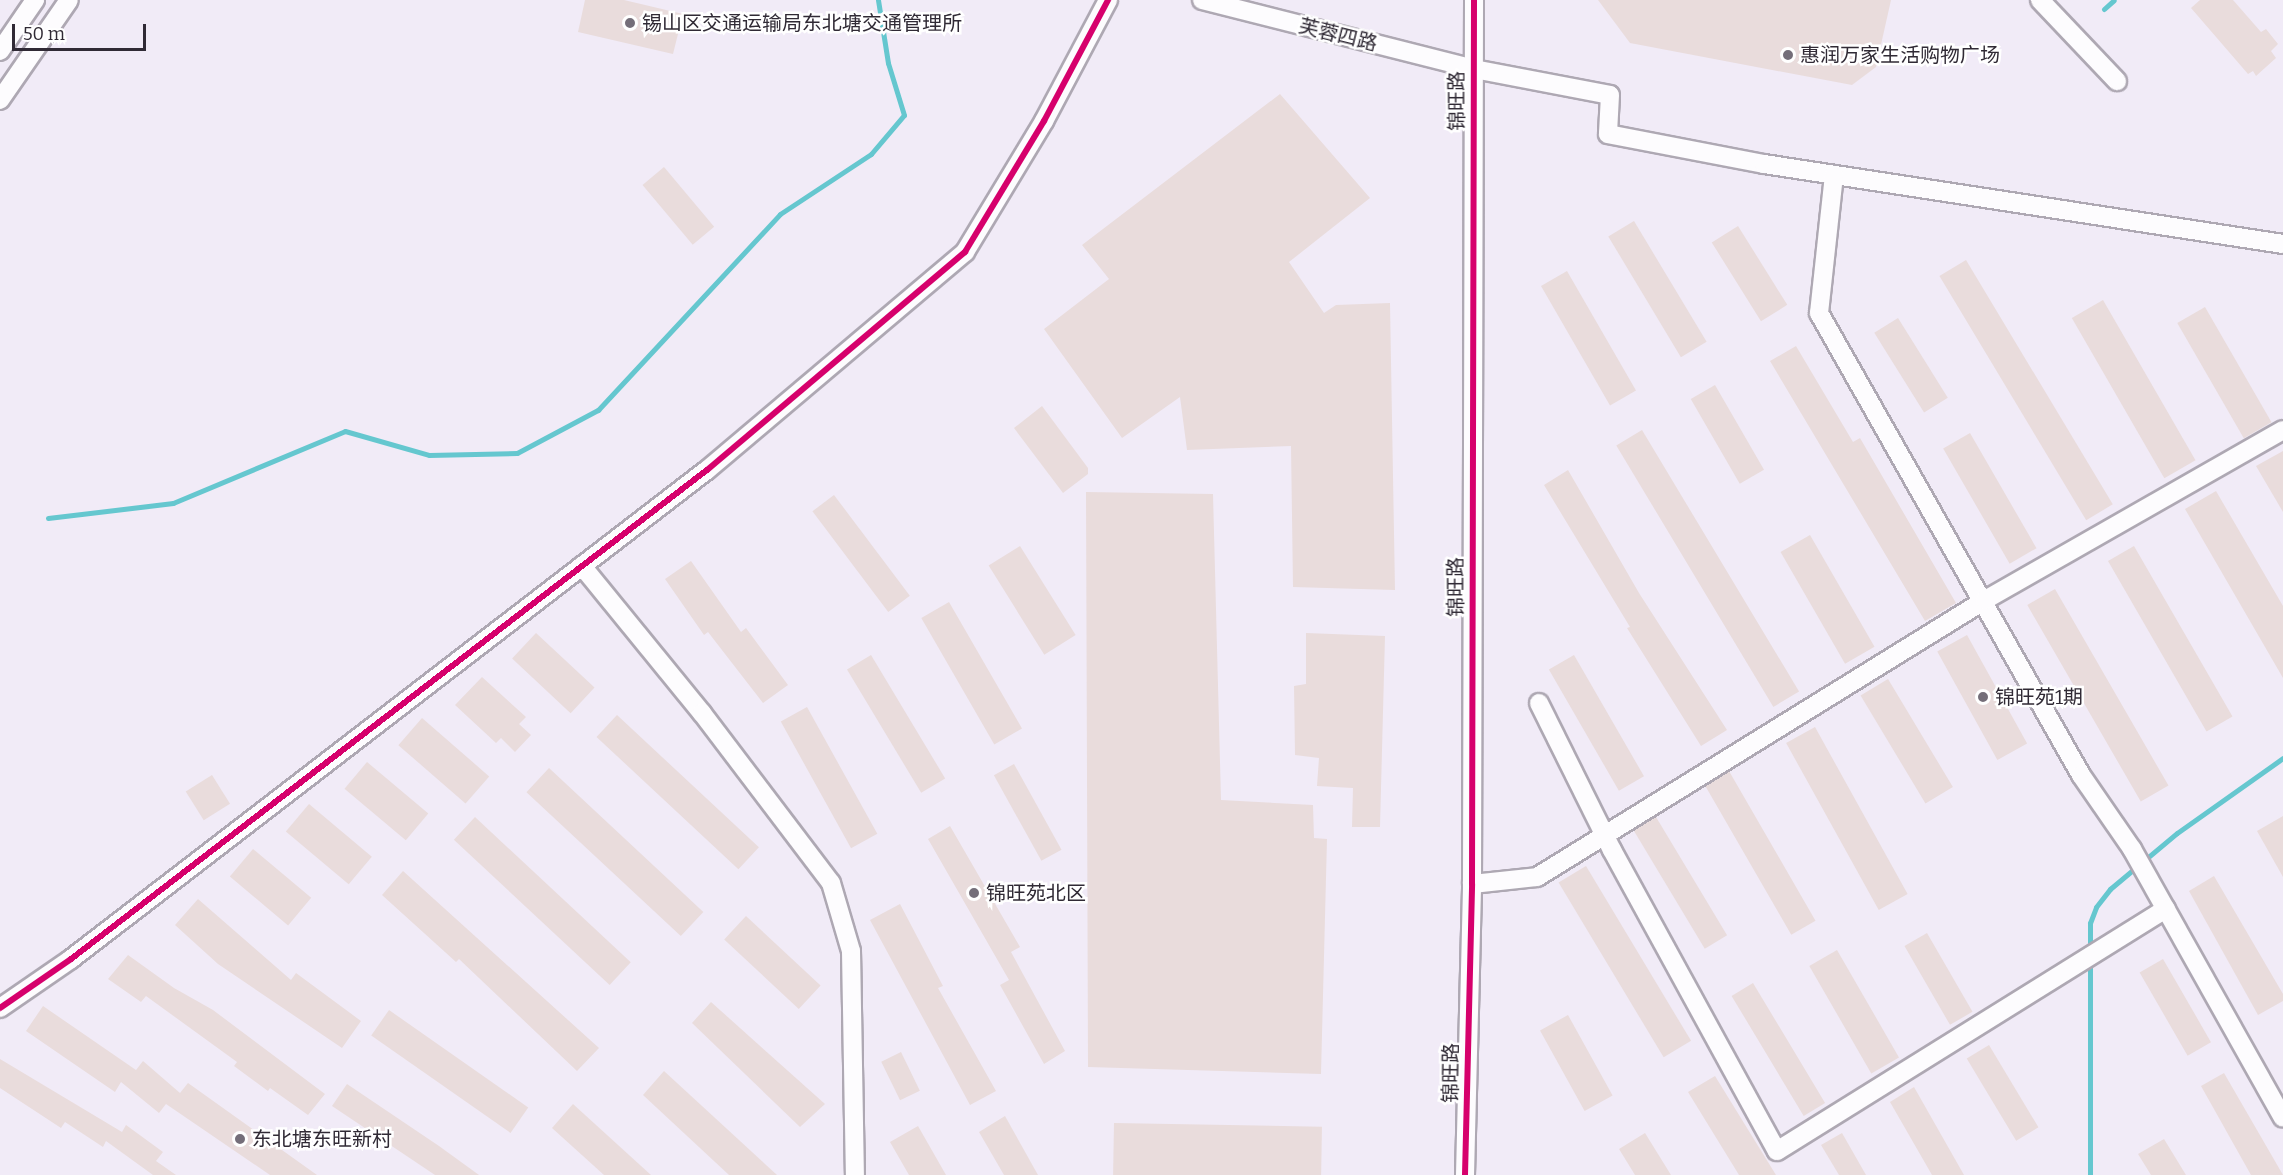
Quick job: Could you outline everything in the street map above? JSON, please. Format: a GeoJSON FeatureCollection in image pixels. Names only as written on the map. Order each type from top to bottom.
{"type":"FeatureCollection","features":[{"type":"Feature","properties":{"kind":"street"},"geometry":{"type":"LineString","coordinates":[[0,51],[35,0]]}},
{"type":"Feature","properties":{"kind":"street"},"geometry":{"type":"LineString","coordinates":[[0,100],[69,0]]}},
{"type":"Feature","properties":{"kind":"street"},"geometry":{"type":"LineString","coordinates":[[0,1008],[71,959],[707,470],[965,252],[1044,121],[1108,0]]}},
{"type":"Feature","properties":{"kind":"street","name":"芙蓉四路"},"geometry":{"type":"LineString","coordinates":[[1203,0],[1474,69],[1610,95],[1608,134],[1834,175]]}},
{"type":"Feature","properties":{"kind":"street","name":"锦旺路"},"geometry":{"type":"LineString","coordinates":[[1465,1175],[1472,884],[1474,0]]}},
{"type":"Feature","properties":{"kind":"street"},"geometry":{"type":"LineString","coordinates":[[2040,0],[2117,81]]}},
{"type":"Feature","properties":{"kind":"street"},"geometry":{"type":"LineString","coordinates":[[2283,244],[1834,175],[1819,313],[1985,600],[2081,775],[2149,878],[2283,1118]]}},
{"type":"Feature","properties":{"kind":"street"},"geometry":{"type":"LineString","coordinates":[[1472,884],[1537,877],[1985,600],[2283,430]]}},
{"type":"Feature","properties":{"kind":"street"},"geometry":{"type":"LineString","coordinates":[[582,566],[702,713],[831,883],[850,951],[855,1175]]}},
{"type":"Feature","properties":{"kind":"street"},"geometry":{"type":"LineString","coordinates":[[1539,703],[1605,835],[1777,1151],[2166,909]]}},
{"type":"Feature","properties":{"kind":"building","name":"锡山区交通运输局东北塘交通管理所"},"geometry":{"type":"Polygon","coordinates":[[[585,0],[624,0],[683,14],[673,54],[578,32],[585,0]]]}},
{"type":"Feature","properties":{"kind":"building","name":"惠润万家生活购物广场"},"geometry":{"type":"Polygon","coordinates":[[[1598,0],[1891,0],[1876,67],[1852,85],[1630,43],[1598,0]]]}},
{"type":"Feature","properties":{"kind":"building"},"geometry":{"type":"Polygon","coordinates":[[[2200,0],[2233,0],[2261,32],[2266,29],[2278,44],[2271,51],[2276,58],[2256,76],[2253,71],[2248,74],[2191,8],[2200,0]]]}},
{"type":"Feature","properties":{"kind":"building"},"geometry":{"type":"Polygon","coordinates":[[[1280,94],[1370,198],[1289,262],[1324,313],[1336,305],[1390,303],[1395,590],[1293,587],[1291,446],[1187,450],[1180,397],[1122,438],[1044,329],[1109,279],[1082,245],[1280,94]]]}},
{"type":"Feature","properties":{"kind":"building"},"geometry":{"type":"Polygon","coordinates":[[[664,167],[714,227],[693,245],[643,185],[664,167]]]}},
{"type":"Feature","properties":{"kind":"building"},"geometry":{"type":"Polygon","coordinates":[[[1634,221],[1707,342],[1681,357],[1608,236],[1634,221]]]}},
{"type":"Feature","properties":{"kind":"building"},"geometry":{"type":"Polygon","coordinates":[[[1738,226],[1787,305],[1761,321],[1712,242],[1738,226]]]}},
{"type":"Feature","properties":{"kind":"building"},"geometry":{"type":"Polygon","coordinates":[[[1966,260],[2113,504],[2086,520],[1939,276],[1966,260]]]}},
{"type":"Feature","properties":{"kind":"building"},"geometry":{"type":"Polygon","coordinates":[[[1567,271],[1636,391],[1610,406],[1541,286],[1567,271]]]}},
{"type":"Feature","properties":{"kind":"building"},"geometry":{"type":"Polygon","coordinates":[[[2103,300],[2196,460],[2164,478],[2072,318],[2103,300]]]}},
{"type":"Feature","properties":{"kind":"building"},"geometry":{"type":"Polygon","coordinates":[[[2205,307],[2272,422],[2244,438],[2177,323],[2205,307]]]}},
{"type":"Feature","properties":{"kind":"building"},"geometry":{"type":"Polygon","coordinates":[[[1898,318],[1948,398],[1924,413],[1874,333],[1898,318]]]}},
{"type":"Feature","properties":{"kind":"building"},"geometry":{"type":"Polygon","coordinates":[[[1796,346],[1853,442],[1860,438],[1956,603],[1925,621],[1770,361],[1796,346]]]}},
{"type":"Feature","properties":{"kind":"building"},"geometry":{"type":"Polygon","coordinates":[[[1715,385],[1764,470],[1740,484],[1691,399],[1715,385]]]}},
{"type":"Feature","properties":{"kind":"building"},"geometry":{"type":"Polygon","coordinates":[[[1042,406],[1088,468],[1088,474],[1063,493],[1014,428],[1042,406]]]}},
{"type":"Feature","properties":{"kind":"building"},"geometry":{"type":"Polygon","coordinates":[[[1642,430],[1799,691],[1773,707],[1616,445],[1642,430]]]}},
{"type":"Feature","properties":{"kind":"building"},"geometry":{"type":"Polygon","coordinates":[[[1970,433],[2036,548],[2010,564],[1943,448],[1970,433]]]}},
{"type":"Feature","properties":{"kind":"building"},"geometry":{"type":"Polygon","coordinates":[[[2283,451],[2283,512],[2256,466],[2283,451]]]}},
{"type":"Feature","properties":{"kind":"building"},"geometry":{"type":"Polygon","coordinates":[[[1568,470],[1639,593],[1727,730],[1701,746],[1627,628],[1630,627],[1544,485],[1568,470]]]}},
{"type":"Feature","properties":{"kind":"building"},"geometry":{"type":"Polygon","coordinates":[[[2216,491],[2283,606],[2283,678],[2185,509],[2216,491]]]}},
{"type":"Feature","properties":{"kind":"building"},"geometry":{"type":"Polygon","coordinates":[[[1086,492],[1213,494],[1221,800],[1313,805],[1314,838],[1327,839],[1321,1074],[1088,1067],[1086,492]]]}},
{"type":"Feature","properties":{"kind":"building"},"geometry":{"type":"Polygon","coordinates":[[[834,495],[910,596],[888,612],[812,511],[834,495]]]}},
{"type":"Feature","properties":{"kind":"building"},"geometry":{"type":"Polygon","coordinates":[[[1810,535],[1874,647],[1845,664],[1781,552],[1810,535]]]}},
{"type":"Feature","properties":{"kind":"building"},"geometry":{"type":"Polygon","coordinates":[[[1020,546],[1076,635],[1044,655],[989,566],[1020,546]]]}},
{"type":"Feature","properties":{"kind":"building"},"geometry":{"type":"Polygon","coordinates":[[[2134,546],[2232,717],[2207,732],[2108,561],[2134,546]]]}},
{"type":"Feature","properties":{"kind":"building"},"geometry":{"type":"Polygon","coordinates":[[[691,561],[741,632],[746,628],[788,685],[763,703],[708,632],[704,635],[665,579],[691,561]]]}},
{"type":"Feature","properties":{"kind":"building"},"geometry":{"type":"Polygon","coordinates":[[[2055,589],[2168,786],[2141,802],[2027,605],[2055,589]]]}},
{"type":"Feature","properties":{"kind":"building"},"geometry":{"type":"Polygon","coordinates":[[[949,602],[1022,728],[994,744],[921,618],[949,602]]]}},
{"type":"Feature","properties":{"kind":"building"},"geometry":{"type":"Polygon","coordinates":[[[536,633],[595,688],[571,713],[512,659],[536,633]]]}},
{"type":"Feature","properties":{"kind":"building"},"geometry":{"type":"Polygon","coordinates":[[[1306,633],[1385,636],[1380,827],[1352,827],[1353,788],[1317,786],[1319,758],[1295,755],[1294,686],[1306,684],[1306,633]]]}},
{"type":"Feature","properties":{"kind":"building","name":"锦旺苑1期"},"geometry":{"type":"Polygon","coordinates":[[[1967,635],[2027,743],[1997,760],[1937,651],[1967,635]]]}},
{"type":"Feature","properties":{"kind":"building"},"geometry":{"type":"Polygon","coordinates":[[[871,655],[945,778],[921,793],[847,669],[871,655]]]}},
{"type":"Feature","properties":{"kind":"building"},"geometry":{"type":"Polygon","coordinates":[[[1574,655],[1644,776],[1619,791],[1549,670],[1574,655]]]}},
{"type":"Feature","properties":{"kind":"building"},"geometry":{"type":"Polygon","coordinates":[[[482,677],[526,717],[519,724],[531,735],[515,752],[501,738],[496,743],[455,705],[482,677]]]}},
{"type":"Feature","properties":{"kind":"building"},"geometry":{"type":"Polygon","coordinates":[[[1888,679],[1953,787],[1925,803],[1861,695],[1888,679]]]}},
{"type":"Feature","properties":{"kind":"building"},"geometry":{"type":"Polygon","coordinates":[[[807,707],[877,834],[851,848],[781,722],[807,707]]]}},
{"type":"Feature","properties":{"kind":"building"},"geometry":{"type":"Polygon","coordinates":[[[617,715],[759,847],[738,869],[597,737],[617,715]]]}},
{"type":"Feature","properties":{"kind":"building"},"geometry":{"type":"Polygon","coordinates":[[[422,718],[489,776],[466,804],[398,745],[422,718]]]}},
{"type":"Feature","properties":{"kind":"building"},"geometry":{"type":"Polygon","coordinates":[[[1815,727],[1908,894],[1879,910],[1786,743],[1815,727]]]}},
{"type":"Feature","properties":{"kind":"building"},"geometry":{"type":"Polygon","coordinates":[[[367,762],[428,813],[406,840],[345,789],[367,762]]]}},
{"type":"Feature","properties":{"kind":"building"},"geometry":{"type":"Polygon","coordinates":[[[1014,764],[1062,850],[1041,861],[994,775],[1014,764]]]}},
{"type":"Feature","properties":{"kind":"building"},"geometry":{"type":"Polygon","coordinates":[[[549,768],[703,912],[681,936],[526,792],[549,768]]]}},
{"type":"Feature","properties":{"kind":"building"},"geometry":{"type":"Polygon","coordinates":[[[1729,771],[1816,921],[1791,935],[1705,785],[1729,771]]]}},
{"type":"Feature","properties":{"kind":"building"},"geometry":{"type":"Polygon","coordinates":[[[212,775],[230,804],[204,820],[186,791],[212,775]]]}},
{"type":"Feature","properties":{"kind":"building"},"geometry":{"type":"Polygon","coordinates":[[[309,804],[372,857],[349,884],[286,832],[309,804]]]}},
{"type":"Feature","properties":{"kind":"building"},"geometry":{"type":"Polygon","coordinates":[[[2283,816],[2283,877],[2257,831],[2283,816]]]}},
{"type":"Feature","properties":{"kind":"building"},"geometry":{"type":"Polygon","coordinates":[[[475,817],[631,962],[610,985],[454,840],[475,817]]]}},
{"type":"Feature","properties":{"kind":"building"},"geometry":{"type":"Polygon","coordinates":[[[1656,817],[1727,935],[1705,949],[1634,830],[1656,817]]]}},
{"type":"Feature","properties":{"kind":"building"},"geometry":{"type":"Polygon","coordinates":[[[950,826],[1020,947],[1011,952],[1065,1051],[1044,1064],[1000,985],[1009,980],[928,839],[950,826]]]}},
{"type":"Feature","properties":{"kind":"building"},"geometry":{"type":"Polygon","coordinates":[[[253,849],[311,898],[288,925],[230,877],[253,849]]]}},
{"type":"Feature","properties":{"kind":"building"},"geometry":{"type":"Polygon","coordinates":[[[1586,866],[1691,1041],[1664,1057],[1559,882],[1586,866]]]}},
{"type":"Feature","properties":{"kind":"building"},"geometry":{"type":"Polygon","coordinates":[[[403,871],[599,1048],[577,1071],[459,959],[456,962],[382,895],[403,871]]]}},
{"type":"Feature","properties":{"kind":"building"},"geometry":{"type":"Polygon","coordinates":[[[2214,876],[2283,994],[2283,1001],[2258,1015],[2189,891],[2214,876]]]}},
{"type":"Feature","properties":{"kind":"building"},"geometry":{"type":"Polygon","coordinates":[[[198,899],[291,980],[296,973],[361,1021],[342,1048],[218,964],[175,925],[198,899]]]}},
{"type":"Feature","properties":{"kind":"building"},"geometry":{"type":"Polygon","coordinates":[[[900,904],[943,986],[938,988],[996,1091],[970,1105],[870,920],[900,904]]]}},
{"type":"Feature","properties":{"kind":"building"},"geometry":{"type":"Polygon","coordinates":[[[746,916],[821,986],[799,1009],[724,939],[746,916]]]}},
{"type":"Feature","properties":{"kind":"building"},"geometry":{"type":"Polygon","coordinates":[[[1927,933],[1972,1012],[1950,1025],[1904,946],[1927,933]]]}},
{"type":"Feature","properties":{"kind":"building"},"geometry":{"type":"Polygon","coordinates":[[[1837,950],[1899,1057],[1871,1073],[1809,966],[1837,950]]]}},
{"type":"Feature","properties":{"kind":"building"},"geometry":{"type":"Polygon","coordinates":[[[128,955],[174,988],[213,1010],[325,1094],[308,1115],[270,1088],[268,1091],[234,1066],[237,1062],[146,996],[141,1002],[108,979],[128,955]]]}},
{"type":"Feature","properties":{"kind":"building"},"geometry":{"type":"Polygon","coordinates":[[[2163,959],[2211,1042],[2188,1056],[2140,972],[2163,959]]]}},
{"type":"Feature","properties":{"kind":"building"},"geometry":{"type":"Polygon","coordinates":[[[1753,983],[1825,1103],[1804,1116],[1732,996],[1753,983]]]}},
{"type":"Feature","properties":{"kind":"building"},"geometry":{"type":"Polygon","coordinates":[[[711,1002],[825,1104],[800,1127],[692,1023],[711,1002]]]}},
{"type":"Feature","properties":{"kind":"building"},"geometry":{"type":"Polygon","coordinates":[[[43,1006],[136,1070],[143,1061],[180,1093],[188,1083],[317,1175],[270,1175],[166,1104],[159,1113],[121,1082],[115,1092],[26,1031],[43,1006]]]}},
{"type":"Feature","properties":{"kind":"building"},"geometry":{"type":"Polygon","coordinates":[[[389,1010],[528,1108],[510,1133],[371,1035],[389,1010]]]}},
{"type":"Feature","properties":{"kind":"building"},"geometry":{"type":"Polygon","coordinates":[[[1568,1015],[1613,1095],[1585,1111],[1540,1031],[1568,1015]]]}},
{"type":"Feature","properties":{"kind":"building"},"geometry":{"type":"Polygon","coordinates":[[[1989,1045],[2038,1127],[2016,1141],[1967,1058],[1989,1045]]]}},
{"type":"Feature","properties":{"kind":"building"},"geometry":{"type":"Polygon","coordinates":[[[901,1052],[920,1091],[900,1100],[881,1062],[901,1052]]]}},
{"type":"Feature","properties":{"kind":"building"},"geometry":{"type":"Polygon","coordinates":[[[0,1059],[122,1132],[126,1125],[163,1152],[156,1161],[176,1175],[153,1175],[106,1141],[103,1147],[65,1122],[61,1128],[0,1088],[0,1059]]]}},
{"type":"Feature","properties":{"kind":"building"},"geometry":{"type":"Polygon","coordinates":[[[664,1071],[777,1175],[729,1175],[643,1095],[664,1071]]]}},
{"type":"Feature","properties":{"kind":"building"},"geometry":{"type":"Polygon","coordinates":[[[2224,1073],[2283,1175],[2251,1175],[2201,1086],[2224,1073]]]}},
{"type":"Feature","properties":{"kind":"building"},"geometry":{"type":"Polygon","coordinates":[[[1715,1076],[1776,1175],[1739,1175],[1688,1092],[1715,1076]]]}},
{"type":"Feature","properties":{"kind":"building"},"geometry":{"type":"Polygon","coordinates":[[[347,1084],[479,1175],[435,1175],[332,1106],[347,1084]]]}},
{"type":"Feature","properties":{"kind":"building"},"geometry":{"type":"Polygon","coordinates":[[[1914,1087],[1964,1175],[1932,1175],[1890,1102],[1914,1087]]]}},
{"type":"Feature","properties":{"kind":"building"},"geometry":{"type":"Polygon","coordinates":[[[573,1104],[651,1175],[604,1175],[552,1128],[573,1104]]]}},
{"type":"Feature","properties":{"kind":"building"},"geometry":{"type":"Polygon","coordinates":[[[1005,1116],[1038,1175],[1004,1175],[979,1132],[1005,1116]]]}},
{"type":"Feature","properties":{"kind":"building"},"geometry":{"type":"Polygon","coordinates":[[[1114,1123],[1322,1127],[1321,1175],[1113,1175],[1114,1123]]]}},
{"type":"Feature","properties":{"kind":"building"},"geometry":{"type":"Polygon","coordinates":[[[918,1126],[946,1175],[909,1175],[890,1142],[918,1126]]]}},
{"type":"Feature","properties":{"kind":"building"},"geometry":{"type":"Polygon","coordinates":[[[1645,1133],[1671,1175],[1635,1175],[1619,1149],[1645,1133]]]}},
{"type":"Feature","properties":{"kind":"building"},"geometry":{"type":"Polygon","coordinates":[[[1842,1133],[1866,1175],[1839,1175],[1821,1145],[1842,1133]]]}},
{"type":"Feature","properties":{"kind":"building"},"geometry":{"type":"Polygon","coordinates":[[[2164,1139],[2186,1175],[2151,1175],[2138,1154],[2164,1139]]]}},
{"type":"Feature","properties":{"kind":"waterway"},"geometry":{"type":"LineString","coordinates":[[48,518],[173,503],[345,431],[429,455],[517,453],[598,410],[780,214],[871,154],[904,115],[888,63],[878,0]]}},
{"type":"Feature","properties":{"kind":"waterway"},"geometry":{"type":"LineString","coordinates":[[2104,9],[2114,0]]}},
{"type":"Feature","properties":{"kind":"waterway"},"geometry":{"type":"LineString","coordinates":[[2090,953],[2090,923],[2096,907],[2110,889],[2177,833],[2283,758]]}},
{"type":"Feature","properties":{"kind":"waterway"},"geometry":{"type":"LineString","coordinates":[[2090,962],[2090,1175]]}},
{"type":"Feature","properties":{"kind":"cycle path"},"geometry":{"type":"LineString","coordinates":[[0,1008],[71,959],[707,470],[965,252],[1044,121],[1108,0]]}},
{"type":"Feature","properties":{"kind":"cycle path"},"geometry":{"type":"LineString","coordinates":[[1465,1175],[1472,884],[1474,0]]}},
{"type":"Feature","properties":{"kind":"place","name":"锡山区交通运输局东北塘交通管理所"},"geometry":{"type":"Point","coordinates":[630,23]}},
{"type":"Feature","properties":{"kind":"place","name":"惠润万家生活购物广场"},"geometry":{"type":"Point","coordinates":[1788,55]}},
{"type":"Feature","properties":{"kind":"place","name":"锦旺苑1期"},"geometry":{"type":"Point","coordinates":[1983,697]}},
{"type":"Feature","properties":{"kind":"place","name":"锦旺苑北区"},"geometry":{"type":"Point","coordinates":[974,893]}},
{"type":"Feature","properties":{"kind":"place","name":"东北塘东旺新村"},"geometry":{"type":"Point","coordinates":[240,1139]}}]}
